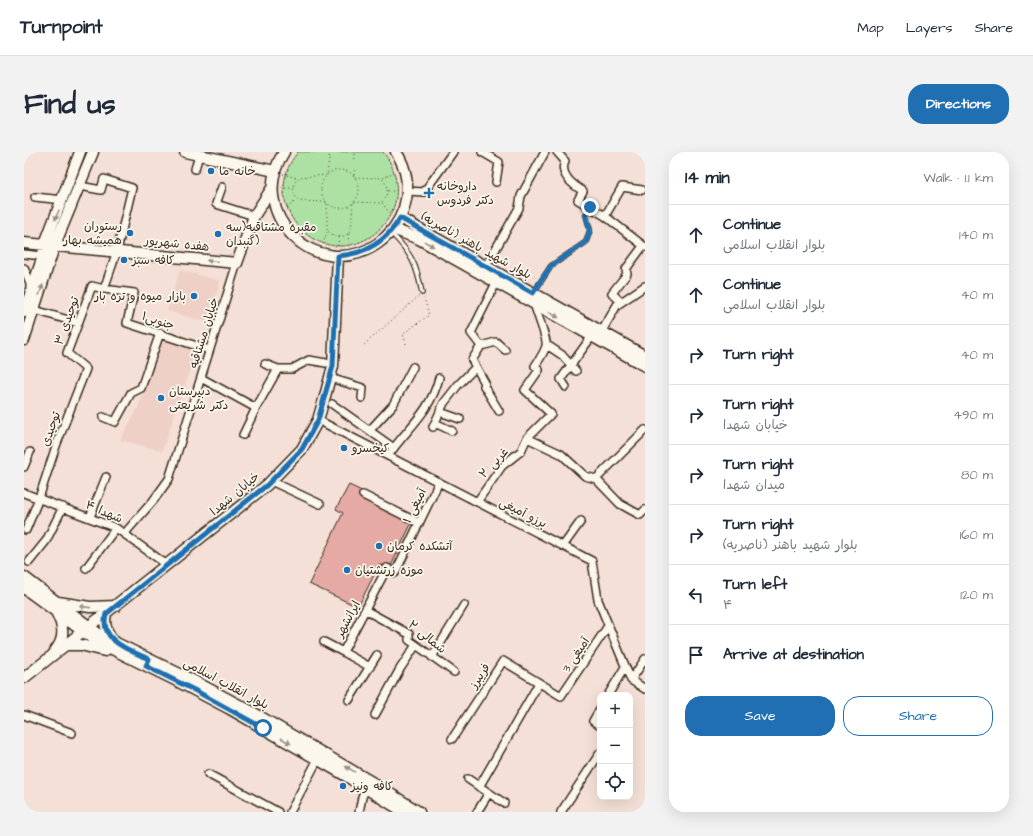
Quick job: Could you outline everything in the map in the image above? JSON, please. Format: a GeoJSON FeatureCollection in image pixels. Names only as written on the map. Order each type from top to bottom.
{"type":"FeatureCollection","features":[{"type":"Feature","properties":{"kind":"main road"},"geometry":{"type":"LineString","coordinates":[[27,310],[80,152]]}},
{"type":"Feature","properties":{"kind":"main road"},"geometry":{"type":"LineString","coordinates":[[24,340],[30,294],[47,250],[80,186],[93,152]]}},
{"type":"Feature","properties":{"kind":"main road"},"geometry":{"type":"LineString","coordinates":[[185,152],[199,155],[218,155],[275,171]]}},
{"type":"Feature","properties":{"kind":"main road"},"geometry":{"type":"LineString","coordinates":[[284,152],[275,171],[272,188],[273,199],[278,216],[292,236],[305,246],[338,250],[375,246],[394,223],[405,205],[402,191],[404,167],[396,152]]}},
{"type":"Feature","properties":{"kind":"main road"},"geometry":{"type":"LineString","coordinates":[[237,263],[254,216],[272,188]]}},
{"type":"Feature","properties":{"kind":"main road","name":"بلوار شهید باهنر (ناصریه)"},"geometry":{"type":"LineString","coordinates":[[394,223],[486,266],[592,336],[645,356]]}},
{"type":"Feature","properties":{"kind":"main road","name":"بلوار شهید باهنر (ناصریه)"},"geometry":{"type":"LineString","coordinates":[[394,223],[496,283],[533,298],[602,331],[645,366]]}},
{"type":"Feature","properties":{"kind":"main road","name":"هفده شهریور"},"geometry":{"type":"LineString","coordinates":[[24,243],[47,250],[117,251],[237,263]]}},
{"type":"Feature","properties":{"kind":"main road","name":"خیابان شهدا"},"geometry":{"type":"LineString","coordinates":[[24,678],[271,481],[302,449],[318,420],[333,366],[338,250]]}},
{"type":"Feature","properties":{"kind":"main road","name":"بلوار انقلاب اسلامی"},"geometry":{"type":"LineString","coordinates":[[24,577],[55,602],[85,630]]}},
{"type":"Feature","properties":{"kind":"main road","name":"بلوار انقلاب اسلامی"},"geometry":{"type":"LineString","coordinates":[[24,588],[58,614],[121,651],[147,663],[192,680],[261,717],[370,781],[419,812]]}},
{"type":"Feature","properties":{"kind":"main road"},"geometry":{"type":"LineString","coordinates":[[55,602],[90,607],[116,606]]}},
{"type":"Feature","properties":{"kind":"main road"},"geometry":{"type":"LineString","coordinates":[[48,659],[62,640],[63,630],[58,614]]}},
{"type":"Feature","properties":{"kind":"main road"},"geometry":{"type":"LineString","coordinates":[[106,614],[104,619],[106,631],[121,651]]}},
{"type":"Feature","properties":{"kind":"main road"},"geometry":{"type":"LineString","coordinates":[[66,645],[81,645],[121,651]]}},
{"type":"Feature","properties":{"kind":"main road","name":"بلوار انقلاب اسلامی"},"geometry":{"type":"LineString","coordinates":[[147,663],[318,760],[404,812]]}},
{"type":"Feature","properties":{"kind":"street"},"geometry":{"type":"LineString","coordinates":[[402,191],[424,192],[453,152]]}},
{"type":"Feature","properties":{"kind":"street"},"geometry":{"type":"LineString","coordinates":[[482,152],[499,162],[496,182]]}},
{"type":"Feature","properties":{"kind":"street"},"geometry":{"type":"LineString","coordinates":[[486,266],[519,208],[521,196],[544,152]]}},
{"type":"Feature","properties":{"kind":"street"},"geometry":{"type":"LineString","coordinates":[[558,152],[565,161],[563,167],[566,175],[582,192],[578,200],[605,216],[626,231],[644,247],[626,269],[627,274],[612,293],[621,302]]}},
{"type":"Feature","properties":{"kind":"street"},"geometry":{"type":"LineString","coordinates":[[195,168],[199,155]]}},
{"type":"Feature","properties":{"kind":"street"},"geometry":{"type":"LineString","coordinates":[[80,186],[101,190],[104,179],[132,188],[117,251],[104,289]]}},
{"type":"Feature","properties":{"kind":"street"},"geometry":{"type":"LineString","coordinates":[[222,187],[216,204],[254,216]]}},
{"type":"Feature","properties":{"kind":"street"},"geometry":{"type":"LineString","coordinates":[[605,216],[622,187],[642,190]]}},
{"type":"Feature","properties":{"kind":"street"},"geometry":{"type":"LineString","coordinates":[[35,197],[63,200]]}},
{"type":"Feature","properties":{"kind":"street"},"geometry":{"type":"LineString","coordinates":[[24,254],[47,250]]}},
{"type":"Feature","properties":{"kind":"street","name":"خیابان مشتاقیه"},"geometry":{"type":"LineString","coordinates":[[125,533],[153,501],[169,479],[237,263]]}},
{"type":"Feature","properties":{"kind":"street"},"geometry":{"type":"LineString","coordinates":[[24,268],[30,283],[30,294]]}},
{"type":"Feature","properties":{"kind":"street"},"geometry":{"type":"LineString","coordinates":[[480,346],[471,333],[496,283]]}},
{"type":"Feature","properties":{"kind":"street","name":"توحیدی ۳"},"geometry":{"type":"LineString","coordinates":[[86,369],[67,353],[92,286],[104,289]]}},
{"type":"Feature","properties":{"kind":"street"},"geometry":{"type":"LineString","coordinates":[[602,331],[617,305],[645,286]]}},
{"type":"Feature","properties":{"kind":"street","name":"جنوبی۱"},"geometry":{"type":"LineString","coordinates":[[104,289],[134,293],[127,323],[209,350]]}},
{"type":"Feature","properties":{"kind":"street"},"geometry":{"type":"LineString","coordinates":[[533,298],[539,324],[544,330],[547,345],[574,368]]}},
{"type":"Feature","properties":{"kind":"street"},"geometry":{"type":"LineString","coordinates":[[27,310],[78,323]]}},
{"type":"Feature","properties":{"kind":"street"},"geometry":{"type":"LineString","coordinates":[[103,417],[115,422],[131,393],[141,388],[160,333]]}},
{"type":"Feature","properties":{"kind":"street"},"geometry":{"type":"LineString","coordinates":[[566,387],[561,379],[574,368],[592,336]]}},
{"type":"Feature","properties":{"kind":"street"},"geometry":{"type":"LineString","coordinates":[[499,411],[484,386],[485,383],[472,360],[480,346],[496,342],[505,350]]}},
{"type":"Feature","properties":{"kind":"street","name":"۲ غربی"},"geometry":{"type":"LineString","coordinates":[[477,502],[502,466],[521,451],[527,438],[551,414],[525,390],[539,370],[536,366],[547,345]]}},
{"type":"Feature","properties":{"kind":"street"},"geometry":{"type":"LineString","coordinates":[[265,364],[278,369],[292,369],[309,360],[326,363]]}},
{"type":"Feature","properties":{"kind":"street"},"geometry":{"type":"LineString","coordinates":[[370,430],[393,405],[413,367]]}},
{"type":"Feature","properties":{"kind":"street"},"geometry":{"type":"LineString","coordinates":[[452,431],[434,425],[444,403],[458,385],[476,367]]}},
{"type":"Feature","properties":{"kind":"street","name":"توحیدی"},"geometry":{"type":"LineString","coordinates":[[26,530],[39,498],[56,446],[86,369]]}},
{"type":"Feature","properties":{"kind":"street"},"geometry":{"type":"LineString","coordinates":[[243,435],[278,369]]}},
{"type":"Feature","properties":{"kind":"street"},"geometry":{"type":"LineString","coordinates":[[201,378],[256,408]]}},
{"type":"Feature","properties":{"kind":"street"},"geometry":{"type":"LineString","coordinates":[[330,378],[363,388],[362,398]]}},
{"type":"Feature","properties":{"kind":"street"},"geometry":{"type":"LineString","coordinates":[[388,456],[422,415],[435,391],[439,378]]}},
{"type":"Feature","properties":{"kind":"street"},"geometry":{"type":"LineString","coordinates":[[430,400],[444,403]]}},
{"type":"Feature","properties":{"kind":"street"},"geometry":{"type":"LineString","coordinates":[[332,404],[394,448]]}},
{"type":"Feature","properties":{"kind":"street"},"geometry":{"type":"LineString","coordinates":[[440,412],[460,419]]}},
{"type":"Feature","properties":{"kind":"street","name":"برزو آمیغی"},"geometry":{"type":"LineString","coordinates":[[318,420],[592,560],[598,600],[631,680]]}},
{"type":"Feature","properties":{"kind":"street"},"geometry":{"type":"LineString","coordinates":[[596,479],[645,431]]}},
{"type":"Feature","properties":{"kind":"street"},"geometry":{"type":"LineString","coordinates":[[527,438],[561,454],[585,476],[596,479],[620,504],[640,516],[645,510]]}},
{"type":"Feature","properties":{"kind":"street"},"geometry":{"type":"LineString","coordinates":[[24,467],[30,452]]}},
{"type":"Feature","properties":{"kind":"street"},"geometry":{"type":"LineString","coordinates":[[90,517],[106,477]]}},
{"type":"Feature","properties":{"kind":"street"},"geometry":{"type":"LineString","coordinates":[[271,481],[320,504]]}},
{"type":"Feature","properties":{"kind":"street","name":"آمیغی ۱"},"geometry":{"type":"LineString","coordinates":[[387,568],[396,573],[439,482]]}},
{"type":"Feature","properties":{"kind":"street","name":"شهدا ۴"},"geometry":{"type":"LineString","coordinates":[[24,493],[116,528],[125,533],[167,565]]}},
{"type":"Feature","properties":{"kind":"street"},"geometry":{"type":"LineString","coordinates":[[363,495],[419,523]]}},
{"type":"Feature","properties":{"kind":"street"},"geometry":{"type":"LineString","coordinates":[[29,562],[46,541],[63,507]]}},
{"type":"Feature","properties":{"kind":"street"},"geometry":{"type":"LineString","coordinates":[[563,546],[581,521]]}},
{"type":"Feature","properties":{"kind":"street"},"geometry":{"type":"LineString","coordinates":[[86,568],[116,528]]}},
{"type":"Feature","properties":{"kind":"street","name":"ایرانشهر"},"geometry":{"type":"LineString","coordinates":[[370,667],[343,652],[387,568]]}},
{"type":"Feature","properties":{"kind":"street"},"geometry":{"type":"LineString","coordinates":[[432,657],[464,605]]}},
{"type":"Feature","properties":{"kind":"street","name":"۲ شمالی"},"geometry":{"type":"LineString","coordinates":[[365,610],[409,634],[409,640],[454,672]]}},
{"type":"Feature","properties":{"kind":"street","name":"آمیغی 3"},"geometry":{"type":"LineString","coordinates":[[561,696],[608,626]]}},
{"type":"Feature","properties":{"kind":"street"},"geometry":{"type":"LineString","coordinates":[[324,642],[343,652]]}},
{"type":"Feature","properties":{"kind":"street"},"geometry":{"type":"LineString","coordinates":[[375,715],[400,669],[416,645]]}},
{"type":"Feature","properties":{"kind":"street"},"geometry":{"type":"LineString","coordinates":[[349,700],[377,654]]}},
{"type":"Feature","properties":{"kind":"street"},"geometry":{"type":"LineString","coordinates":[[645,659],[631,680],[645,689]]}},
{"type":"Feature","properties":{"kind":"street","name":"فریبرز"},"geometry":{"type":"LineString","coordinates":[[452,738],[503,662],[561,696]]}},
{"type":"Feature","properties":{"kind":"street"},"geometry":{"type":"LineString","coordinates":[[610,692],[625,667]]}},
{"type":"Feature","properties":{"kind":"street"},"geometry":{"type":"LineString","coordinates":[[479,787],[539,683]]}},
{"type":"Feature","properties":{"kind":"street"},"geometry":{"type":"LineString","coordinates":[[597,714],[593,721],[597,724]]}},
{"type":"Feature","properties":{"kind":"street"},"geometry":{"type":"LineString","coordinates":[[24,715],[72,733]]}},
{"type":"Feature","properties":{"kind":"street"},"geometry":{"type":"LineString","coordinates":[[561,812],[597,758]]}},
{"type":"Feature","properties":{"kind":"street"},"geometry":{"type":"LineString","coordinates":[[290,812],[318,760]]}},
{"type":"Feature","properties":{"kind":"street"},"geometry":{"type":"LineString","coordinates":[[208,774],[278,812]]}},
{"type":"Feature","properties":{"kind":"street"},"geometry":{"type":"LineString","coordinates":[[468,779],[504,803]]}},
{"type":"Feature","properties":{"kind":"street"},"geometry":{"type":"LineString","coordinates":[[359,812],[362,797],[366,788]]}},
{"type":"Feature","properties":{"kind":"street"},"geometry":{"type":"LineString","coordinates":[[477,812],[489,793]]}},
{"type":"Feature","properties":{"kind":"lane"},"geometry":{"type":"LineString","coordinates":[[533,298],[551,266],[586,242],[590,230],[586,215],[590,207]]}},
{"type":"Feature","properties":{"kind":"lane"},"geometry":{"type":"LineString","coordinates":[[394,223],[403,245],[418,271],[422,293]]}},
{"type":"Feature","properties":{"kind":"path"},"geometry":{"type":"LineString","coordinates":[[298,152],[290,162],[285,175],[284,188],[287,208],[293,220],[301,230],[321,248],[338,250],[351,249],[374,234],[383,225],[394,223]]}},
{"type":"Feature","properties":{"kind":"path"},"geometry":{"type":"LineString","coordinates":[[321,248],[327,231],[327,202],[322,195],[321,187],[327,175],[330,152]]}},
{"type":"Feature","properties":{"kind":"path"},"geometry":{"type":"LineString","coordinates":[[278,216],[297,200],[327,202],[338,207],[346,206],[353,202],[357,196],[358,188],[354,177],[355,152]]}},
{"type":"Feature","properties":{"kind":"path"},"geometry":{"type":"LineString","coordinates":[[383,152],[402,191],[394,223]]}},
{"type":"Feature","properties":{"kind":"path"},"geometry":{"type":"LineString","coordinates":[[297,200],[293,188],[300,177],[327,175],[339,170],[348,172],[354,177],[382,179],[404,167]]}},
{"type":"Feature","properties":{"kind":"path"},"geometry":{"type":"LineString","coordinates":[[275,171],[298,179]]}},
{"type":"Feature","properties":{"kind":"path"},"geometry":{"type":"LineString","coordinates":[[382,179],[386,184],[387,191],[386,197],[382,202]]}},
{"type":"Feature","properties":{"kind":"path"},"geometry":{"type":"LineString","coordinates":[[272,188],[293,188]]}},
{"type":"Feature","properties":{"kind":"path"},"geometry":{"type":"LineString","coordinates":[[387,191],[402,191]]}},
{"type":"Feature","properties":{"kind":"path"},"geometry":{"type":"LineString","coordinates":[[353,202],[382,202]]}},
{"type":"Feature","properties":{"kind":"path"},"geometry":{"type":"LineString","coordinates":[[327,231],[339,237],[348,234],[351,230],[353,202]]}},
{"type":"Feature","properties":{"kind":"path"},"geometry":{"type":"LineString","coordinates":[[382,202],[394,223]]}},
{"type":"Feature","properties":{"kind":"path"},"geometry":{"type":"LineString","coordinates":[[348,234],[351,249]]}},
{"type":"Feature","properties":{"kind":"path"},"geometry":{"type":"LineString","coordinates":[[338,250],[339,237]]}},
{"type":"Feature","properties":{"kind":"path"},"geometry":{"type":"LineString","coordinates":[[364,345],[422,293],[429,315],[403,334],[406,344]]}},
{"type":"Feature","properties":{"kind":"shaded area","name":"بازار میوه و تره بار"},"geometry":{"type":"Polygon","coordinates":[[[180,270],[221,281],[206,322],[167,311],[180,270]]]}},
{"type":"Feature","properties":{"kind":"shaded area","name":"دبیرستان دکتر شریعتی"},"geometry":{"type":"Polygon","coordinates":[[[162,335],[197,351],[162,451],[120,440],[138,408],[162,335]]]}},
{"type":"Feature","properties":{"kind":"green space"},"geometry":{"type":"Polygon","coordinates":[[[298,152],[383,152],[390,163],[395,176],[396,196],[393,208],[382,226],[370,237],[349,245],[330,245],[312,238],[298,226],[288,210],[284,191],[287,171],[298,152]]]}},
{"type":"Feature","properties":{"kind":"building"},"geometry":{"type":"Polygon","coordinates":[[[349,485],[415,516],[391,566],[379,565],[358,607],[309,584],[343,513],[336,509],[349,485]]]}},
{"type":"Feature","properties":{"kind":"place","name":"خانه ما"},"geometry":{"type":"Point","coordinates":[211,171]}},
{"type":"Feature","properties":{"kind":"place","name":"داروخانه دکتر فردوس"},"geometry":{"type":"Point","coordinates":[429,193]}},
{"type":"Feature","properties":{"kind":"place","name":"رستوران همیشه بهار"},"geometry":{"type":"Point","coordinates":[130,233]}},
{"type":"Feature","properties":{"kind":"place","name":"مقبره مشتاقیه(سه گنبدان)"},"geometry":{"type":"Point","coordinates":[218,234]}},
{"type":"Feature","properties":{"kind":"place","name":"کافه سبز"},"geometry":{"type":"Point","coordinates":[124,260]}},
{"type":"Feature","properties":{"kind":"place","name":"بازار میوه و تره بار"},"geometry":{"type":"Point","coordinates":[194,296]}},
{"type":"Feature","properties":{"kind":"place","name":"دبیرستان دکتر شریعتی"},"geometry":{"type":"Point","coordinates":[161,398]}},
{"type":"Feature","properties":{"kind":"place","name":"کیخسرو"},"geometry":{"type":"Point","coordinates":[344,448]}},
{"type":"Feature","properties":{"kind":"place","name":"آتشکده کرمان"},"geometry":{"type":"Point","coordinates":[379,546]}},
{"type":"Feature","properties":{"kind":"place","name":"موزه زرتشتیان"},"geometry":{"type":"Point","coordinates":[347,570]}},
{"type":"Feature","properties":{"kind":"place","name":"کافه ونیز"},"geometry":{"type":"Point","coordinates":[343,786]}},
{"type":"Feature","properties":{"kind":"route"},"geometry":{"type":"LineString","coordinates":[[263,728],[230,709],[146,666],[149,659],[120,646],[108,634],[104,619],[106,614],[267,485],[302,449],[318,420],[333,366],[338,256],[360,252],[375,246],[390,232],[400,218],[533,293],[551,266],[586,242],[590,230],[586,215],[590,207]]}}]}
